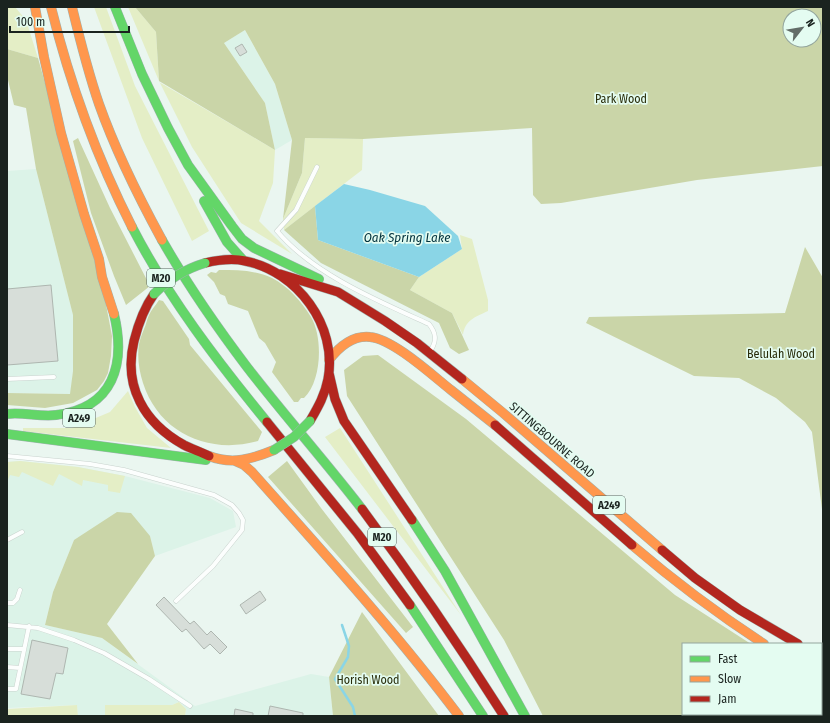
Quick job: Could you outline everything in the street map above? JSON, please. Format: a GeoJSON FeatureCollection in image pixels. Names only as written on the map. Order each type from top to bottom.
{"type":"FeatureCollection","features":[{"type":"Feature","properties":{"kind":"highway"},"geometry":{"type":"LineString","coordinates":[[7,414],[54,415],[73,411],[91,403],[107,389],[117,366],[118,341],[114,312],[60,127],[35,7]]}},
{"type":"Feature","properties":{"kind":"highway","name":"M20"},"geometry":{"type":"LineString","coordinates":[[51,7],[70,78],[93,144],[116,195],[151,262],[203,341],[339,510],[386,571],[483,716]]}},
{"type":"Feature","properties":{"kind":"highway","name":"M20"},"geometry":{"type":"LineString","coordinates":[[72,7],[94,85],[113,141],[141,202],[174,261],[207,313],[247,367],[344,487],[433,607],[504,716]]}},
{"type":"Feature","properties":{"kind":"highway"},"geometry":{"type":"LineString","coordinates":[[115,7],[152,96],[168,128],[188,164],[232,226],[248,243],[266,254],[327,283],[338,292]]}},
{"type":"Feature","properties":{"kind":"highway"},"geometry":{"type":"LineString","coordinates":[[188,164],[197,188],[208,209],[227,242],[243,260]]}},
{"type":"Feature","properties":{"kind":"highway"},"geometry":{"type":"LineString","coordinates":[[222,260],[243,260],[280,274],[298,288],[313,309],[323,330],[329,360],[329,373],[324,395],[319,406],[310,421],[294,437],[274,450],[252,458],[236,461],[219,460],[187,447],[169,437],[156,425],[141,405],[135,392],[130,370],[131,354],[142,314],[154,294],[173,277],[192,267],[205,263],[222,260]]}},
{"type":"Feature","properties":{"kind":"highway"},"geometry":{"type":"LineString","coordinates":[[99,261],[117,297],[125,321]]}},
{"type":"Feature","properties":{"kind":"highway","name":"SITTINGBOURNE ROAD"},"geometry":{"type":"LineString","coordinates":[[280,274],[338,292],[430,352],[497,407],[695,578],[746,614],[796,643]]}},
{"type":"Feature","properties":{"kind":"highway"},"geometry":{"type":"LineString","coordinates":[[127,332],[131,354]]}},
{"type":"Feature","properties":{"kind":"highway","name":"A249"},"geometry":{"type":"LineString","coordinates":[[329,360],[342,345],[358,337],[374,337],[391,345],[487,417],[640,552],[690,594],[762,643]]}},
{"type":"Feature","properties":{"kind":"highway"},"geometry":{"type":"LineString","coordinates":[[123,382],[130,370]]}},
{"type":"Feature","properties":{"kind":"highway","name":"M20"},"geometry":{"type":"LineString","coordinates":[[329,373],[335,399],[344,421],[445,571],[525,716]]}},
{"type":"Feature","properties":{"kind":"highway","name":"A249"},"geometry":{"type":"LineString","coordinates":[[7,420],[55,423],[76,420],[97,411]]}},
{"type":"Feature","properties":{"kind":"highway","name":"A249"},"geometry":{"type":"LineString","coordinates":[[7,434],[206,460],[219,460]]}},
{"type":"Feature","properties":{"kind":"highway"},"geometry":{"type":"LineString","coordinates":[[236,461],[244,465],[252,472],[336,564],[409,650],[459,716]]}},
{"type":"Feature","properties":{"kind":"lane"},"geometry":{"type":"LineString","coordinates":[[317,167],[296,210],[277,231],[314,265],[371,298],[429,324],[434,331],[435,340],[430,352]]}},
{"type":"Feature","properties":{"kind":"lane"},"geometry":{"type":"LineString","coordinates":[[7,379],[54,377]]}},
{"type":"Feature","properties":{"kind":"lane"},"geometry":{"type":"LineString","coordinates":[[7,456],[90,464],[124,470],[205,492],[232,505],[243,520],[242,530],[212,566],[176,601]]}},
{"type":"Feature","properties":{"kind":"lane"},"geometry":{"type":"LineString","coordinates":[[7,540],[22,532]]}},
{"type":"Feature","properties":{"kind":"lane"},"geometry":{"type":"LineString","coordinates":[[7,603],[13,603],[17,599],[20,590]]}},
{"type":"Feature","properties":{"kind":"lane"},"geometry":{"type":"LineString","coordinates":[[7,625],[29,626],[74,640],[104,653],[149,679],[190,706]]}},
{"type":"Feature","properties":{"kind":"lane"},"geometry":{"type":"LineString","coordinates":[[7,689],[16,689],[29,626]]}},
{"type":"Feature","properties":{"kind":"lane"},"geometry":{"type":"LineString","coordinates":[[7,649],[24,649]]}},
{"type":"Feature","properties":{"kind":"lane"},"geometry":{"type":"LineString","coordinates":[[7,667],[20,668]]}},
{"type":"Feature","properties":{"kind":"shaded area"},"geometry":{"type":"Polygon","coordinates":[[[245,30],[275,84],[292,140],[275,150],[265,103],[224,43],[245,30]]]}},
{"type":"Feature","properties":{"kind":"shaded area"},"geometry":{"type":"Polygon","coordinates":[[[36,169],[73,315],[73,371],[71,394],[7,393],[7,171],[36,169]]]}},
{"type":"Feature","properties":{"kind":"shaded area"},"geometry":{"type":"Polygon","coordinates":[[[20,461],[78,467],[125,476],[210,498],[233,511],[236,527],[155,556],[150,536],[74,540],[53,592],[45,625],[102,638],[195,706],[311,674],[329,677],[333,716],[185,716],[186,709],[179,702],[172,705],[105,706],[105,716],[78,716],[77,705],[7,708],[7,462],[20,461]]]}},
{"type":"Feature","properties":{"kind":"green space"},"geometry":{"type":"Polygon","coordinates":[[[7,7],[15,7],[26,20],[38,58],[7,49],[7,7]]]}},
{"type":"Feature","properties":{"kind":"green space"},"geometry":{"type":"Polygon","coordinates":[[[94,7],[106,7],[135,86],[209,231],[192,241],[142,138],[94,7]]]}},
{"type":"Feature","properties":{"kind":"green space"},"geometry":{"type":"Polygon","coordinates":[[[128,7],[135,7],[156,32],[159,81],[128,7]]]}},
{"type":"Feature","properties":{"kind":"green space","name":"Park Wood"},"geometry":{"type":"Polygon","coordinates":[[[135,7],[823,7],[823,166],[697,180],[561,203],[541,204],[533,195],[532,128],[363,139],[305,138],[302,173],[283,219],[292,140],[275,84],[245,30],[224,43],[265,103],[275,150],[159,81],[156,32],[135,7]]]}},
{"type":"Feature","properties":{"kind":"green space"},"geometry":{"type":"Polygon","coordinates":[[[7,49],[38,58],[104,294],[112,336],[108,373],[97,390],[73,403],[45,408],[7,405],[7,393],[70,394],[73,371],[73,315],[36,169],[26,108],[14,105],[7,76],[7,49]]]}},
{"type":"Feature","properties":{"kind":"green space"},"geometry":{"type":"Polygon","coordinates":[[[160,82],[275,150],[273,183],[259,221],[292,254],[241,223],[192,147],[160,82]]]}},
{"type":"Feature","properties":{"kind":"green space"},"geometry":{"type":"Polygon","coordinates":[[[78,138],[110,208],[150,286],[126,305],[91,213],[73,141],[78,138]]]}},
{"type":"Feature","properties":{"kind":"green space"},"geometry":{"type":"Polygon","coordinates":[[[305,138],[363,139],[362,170],[284,230],[283,219],[302,173],[305,138]]]}},
{"type":"Feature","properties":{"kind":"green space"},"geometry":{"type":"Polygon","coordinates":[[[315,206],[318,240],[419,277],[410,290],[452,313],[469,350],[459,354],[450,348],[439,323],[321,263],[284,230],[315,206]]]}},
{"type":"Feature","properties":{"kind":"green space"},"geometry":{"type":"Polygon","coordinates":[[[460,235],[472,239],[488,300],[488,311],[468,322],[463,335],[452,313],[410,290],[419,277],[462,249],[460,235]]]}},
{"type":"Feature","properties":{"kind":"green space","name":"Belulah Wood"},"geometry":{"type":"Polygon","coordinates":[[[805,247],[823,278],[823,517],[812,432],[805,422],[776,398],[739,378],[694,376],[586,323],[589,317],[785,313],[805,247]]]}},
{"type":"Feature","properties":{"kind":"green space"},"geometry":{"type":"Polygon","coordinates":[[[219,270],[253,272],[272,278],[294,295],[311,317],[318,336],[319,359],[314,381],[310,390],[304,398],[301,398],[298,402],[294,402],[272,372],[276,362],[265,343],[259,338],[248,311],[228,304],[225,296],[220,294],[214,282],[207,275],[211,272],[216,273],[219,270]]]}},
{"type":"Feature","properties":{"kind":"green space"},"geometry":{"type":"Polygon","coordinates":[[[159,300],[163,301],[189,339],[190,345],[262,432],[258,441],[240,445],[222,445],[204,442],[188,436],[173,427],[161,415],[151,400],[143,383],[139,369],[138,354],[140,340],[148,317],[159,300]]]}},
{"type":"Feature","properties":{"kind":"green space"},"geometry":{"type":"Polygon","coordinates":[[[378,355],[466,419],[675,595],[749,643],[682,643],[682,715],[822,715],[822,688],[823,716],[543,716],[504,640],[347,396],[344,370],[363,356],[378,355]]]}},
{"type":"Feature","properties":{"kind":"green space"},"geometry":{"type":"Polygon","coordinates":[[[128,391],[147,428],[171,448],[23,431],[23,428],[72,428],[110,412],[128,391]]]}},
{"type":"Feature","properties":{"kind":"green space"},"geometry":{"type":"Polygon","coordinates":[[[340,428],[461,615],[325,437],[340,428]]]}},
{"type":"Feature","properties":{"kind":"green space"},"geometry":{"type":"Polygon","coordinates":[[[20,461],[78,467],[125,476],[120,493],[108,491],[108,485],[83,480],[82,486],[59,474],[53,486],[22,472],[19,477],[10,475],[7,482],[7,462],[20,461]]]}},
{"type":"Feature","properties":{"kind":"green space"},"geometry":{"type":"Polygon","coordinates":[[[287,461],[321,508],[413,627],[406,633],[268,477],[287,461]]]}},
{"type":"Feature","properties":{"kind":"green space"},"geometry":{"type":"Polygon","coordinates":[[[117,512],[131,513],[150,536],[155,556],[107,624],[138,664],[102,638],[45,625],[53,592],[74,540],[117,512]]]}},
{"type":"Feature","properties":{"kind":"green space","name":"Horish Wood"},"geometry":{"type":"Polygon","coordinates":[[[362,612],[439,716],[333,716],[329,677],[362,612]]]}},
{"type":"Feature","properties":{"kind":"green space"},"geometry":{"type":"Polygon","coordinates":[[[179,702],[186,709],[185,716],[105,716],[105,705],[172,705],[179,702]]]}},
{"type":"Feature","properties":{"kind":"green space"},"geometry":{"type":"Polygon","coordinates":[[[77,705],[78,716],[7,716],[7,709],[77,705]]]}},
{"type":"Feature","properties":{"kind":"water","name":"Oak Spring Lake"},"geometry":{"type":"Polygon","coordinates":[[[344,184],[425,206],[458,236],[462,249],[419,277],[318,240],[315,206],[344,184]]]}},
{"type":"Feature","properties":{"kind":"building"},"geometry":{"type":"Polygon","coordinates":[[[242,44],[247,52],[240,56],[235,48],[242,44]]]}},
{"type":"Feature","properties":{"kind":"building"},"geometry":{"type":"Polygon","coordinates":[[[51,285],[58,361],[7,365],[7,289],[51,285]]]}},
{"type":"Feature","properties":{"kind":"building"},"geometry":{"type":"Polygon","coordinates":[[[260,591],[266,600],[246,614],[240,605],[260,591]]]}},
{"type":"Feature","properties":{"kind":"building"},"geometry":{"type":"Polygon","coordinates":[[[164,597],[190,624],[194,621],[207,635],[211,631],[227,647],[220,654],[210,644],[204,649],[186,629],[182,632],[156,605],[164,597]]]}},
{"type":"Feature","properties":{"kind":"building"},"geometry":{"type":"Polygon","coordinates":[[[32,640],[68,648],[63,674],[56,673],[50,699],[21,694],[32,640]]]}},
{"type":"Feature","properties":{"kind":"building"},"geometry":{"type":"Polygon","coordinates":[[[270,706],[303,713],[303,716],[268,716],[270,706]]]}},
{"type":"Feature","properties":{"kind":"building"},"geometry":{"type":"Polygon","coordinates":[[[235,709],[253,713],[253,716],[234,716],[235,709]]]}},
{"type":"Feature","properties":{"kind":"waterway"},"geometry":{"type":"LineString","coordinates":[[342,625],[349,646],[348,657],[335,679],[353,707],[355,716]]}},
{"type":"Feature","properties":{"kind":"traffic: fast"},"geometry":{"type":"LineString","coordinates":[[115,7],[142,74],[168,128],[188,165],[232,226],[242,239],[254,248],[319,279]]}},
{"type":"Feature","properties":{"kind":"traffic: fast"},"geometry":{"type":"LineString","coordinates":[[204,201],[227,242],[243,260]]}},
{"type":"Feature","properties":{"kind":"traffic: fast"},"geometry":{"type":"LineString","coordinates":[[132,227],[161,278],[194,328],[267,422]]}},
{"type":"Feature","properties":{"kind":"traffic: fast"},"geometry":{"type":"LineString","coordinates":[[162,240],[192,289],[235,352],[362,509]]}},
{"type":"Feature","properties":{"kind":"traffic: fast"},"geometry":{"type":"LineString","coordinates":[[154,294],[178,275],[205,263]]}},
{"type":"Feature","properties":{"kind":"traffic: fast"},"geometry":{"type":"LineString","coordinates":[[7,414],[56,415],[76,411],[91,403],[103,393],[111,381],[116,366],[118,350],[114,314]]}},
{"type":"Feature","properties":{"kind":"traffic: fast"},"geometry":{"type":"LineString","coordinates":[[274,450],[294,437],[310,421]]}},
{"type":"Feature","properties":{"kind":"traffic: fast"},"geometry":{"type":"LineString","coordinates":[[7,434],[206,460]]}},
{"type":"Feature","properties":{"kind":"traffic: fast"},"geometry":{"type":"LineString","coordinates":[[412,520],[445,571],[525,716]]}},
{"type":"Feature","properties":{"kind":"traffic: fast"},"geometry":{"type":"LineString","coordinates":[[410,605],[483,716]]}},
{"type":"Feature","properties":{"kind":"traffic: slow"},"geometry":{"type":"LineString","coordinates":[[35,7],[44,57],[61,133],[114,314]]}},
{"type":"Feature","properties":{"kind":"traffic: slow"},"geometry":{"type":"LineString","coordinates":[[51,7],[75,92],[107,174],[132,227]]}},
{"type":"Feature","properties":{"kind":"traffic: slow"},"geometry":{"type":"LineString","coordinates":[[72,7],[95,92],[106,122],[128,174],[162,240]]}},
{"type":"Feature","properties":{"kind":"traffic: slow"},"geometry":{"type":"LineString","coordinates":[[329,360],[342,346],[352,340],[363,337],[379,339],[390,344],[412,359],[495,425]]}},
{"type":"Feature","properties":{"kind":"traffic: slow"},"geometry":{"type":"LineString","coordinates":[[462,379],[662,550]]}},
{"type":"Feature","properties":{"kind":"traffic: slow"},"geometry":{"type":"LineString","coordinates":[[209,456],[217,459],[242,460],[274,450]]}},
{"type":"Feature","properties":{"kind":"traffic: slow"},"geometry":{"type":"LineString","coordinates":[[235,461],[244,465],[252,472],[332,562],[410,653],[459,716]]}},
{"type":"Feature","properties":{"kind":"traffic: slow"},"geometry":{"type":"LineString","coordinates":[[632,545],[696,597],[763,643]]}},
{"type":"Feature","properties":{"kind":"traffic: jam"},"geometry":{"type":"LineString","coordinates":[[205,263],[220,260],[235,260],[245,261],[264,267],[281,276],[297,289],[310,304],[320,321],[327,340],[329,359],[328,379],[325,390],[310,421]]}},
{"type":"Feature","properties":{"kind":"traffic: jam"},"geometry":{"type":"LineString","coordinates":[[280,274],[338,292],[417,343],[462,379]]}},
{"type":"Feature","properties":{"kind":"traffic: jam"},"geometry":{"type":"LineString","coordinates":[[154,294],[147,305],[137,329],[134,341],[131,357],[134,388],[140,402],[158,426],[184,445],[209,456]]}},
{"type":"Feature","properties":{"kind":"traffic: jam"},"geometry":{"type":"LineString","coordinates":[[329,373],[335,399],[344,421],[412,520]]}},
{"type":"Feature","properties":{"kind":"traffic: jam"},"geometry":{"type":"LineString","coordinates":[[267,422],[358,534],[410,605]]}},
{"type":"Feature","properties":{"kind":"traffic: jam"},"geometry":{"type":"LineString","coordinates":[[495,425],[632,545]]}},
{"type":"Feature","properties":{"kind":"traffic: jam"},"geometry":{"type":"LineString","coordinates":[[362,509],[435,611],[504,716]]}},
{"type":"Feature","properties":{"kind":"traffic: jam"},"geometry":{"type":"LineString","coordinates":[[662,550],[695,578],[740,610],[796,643]]}}]}
